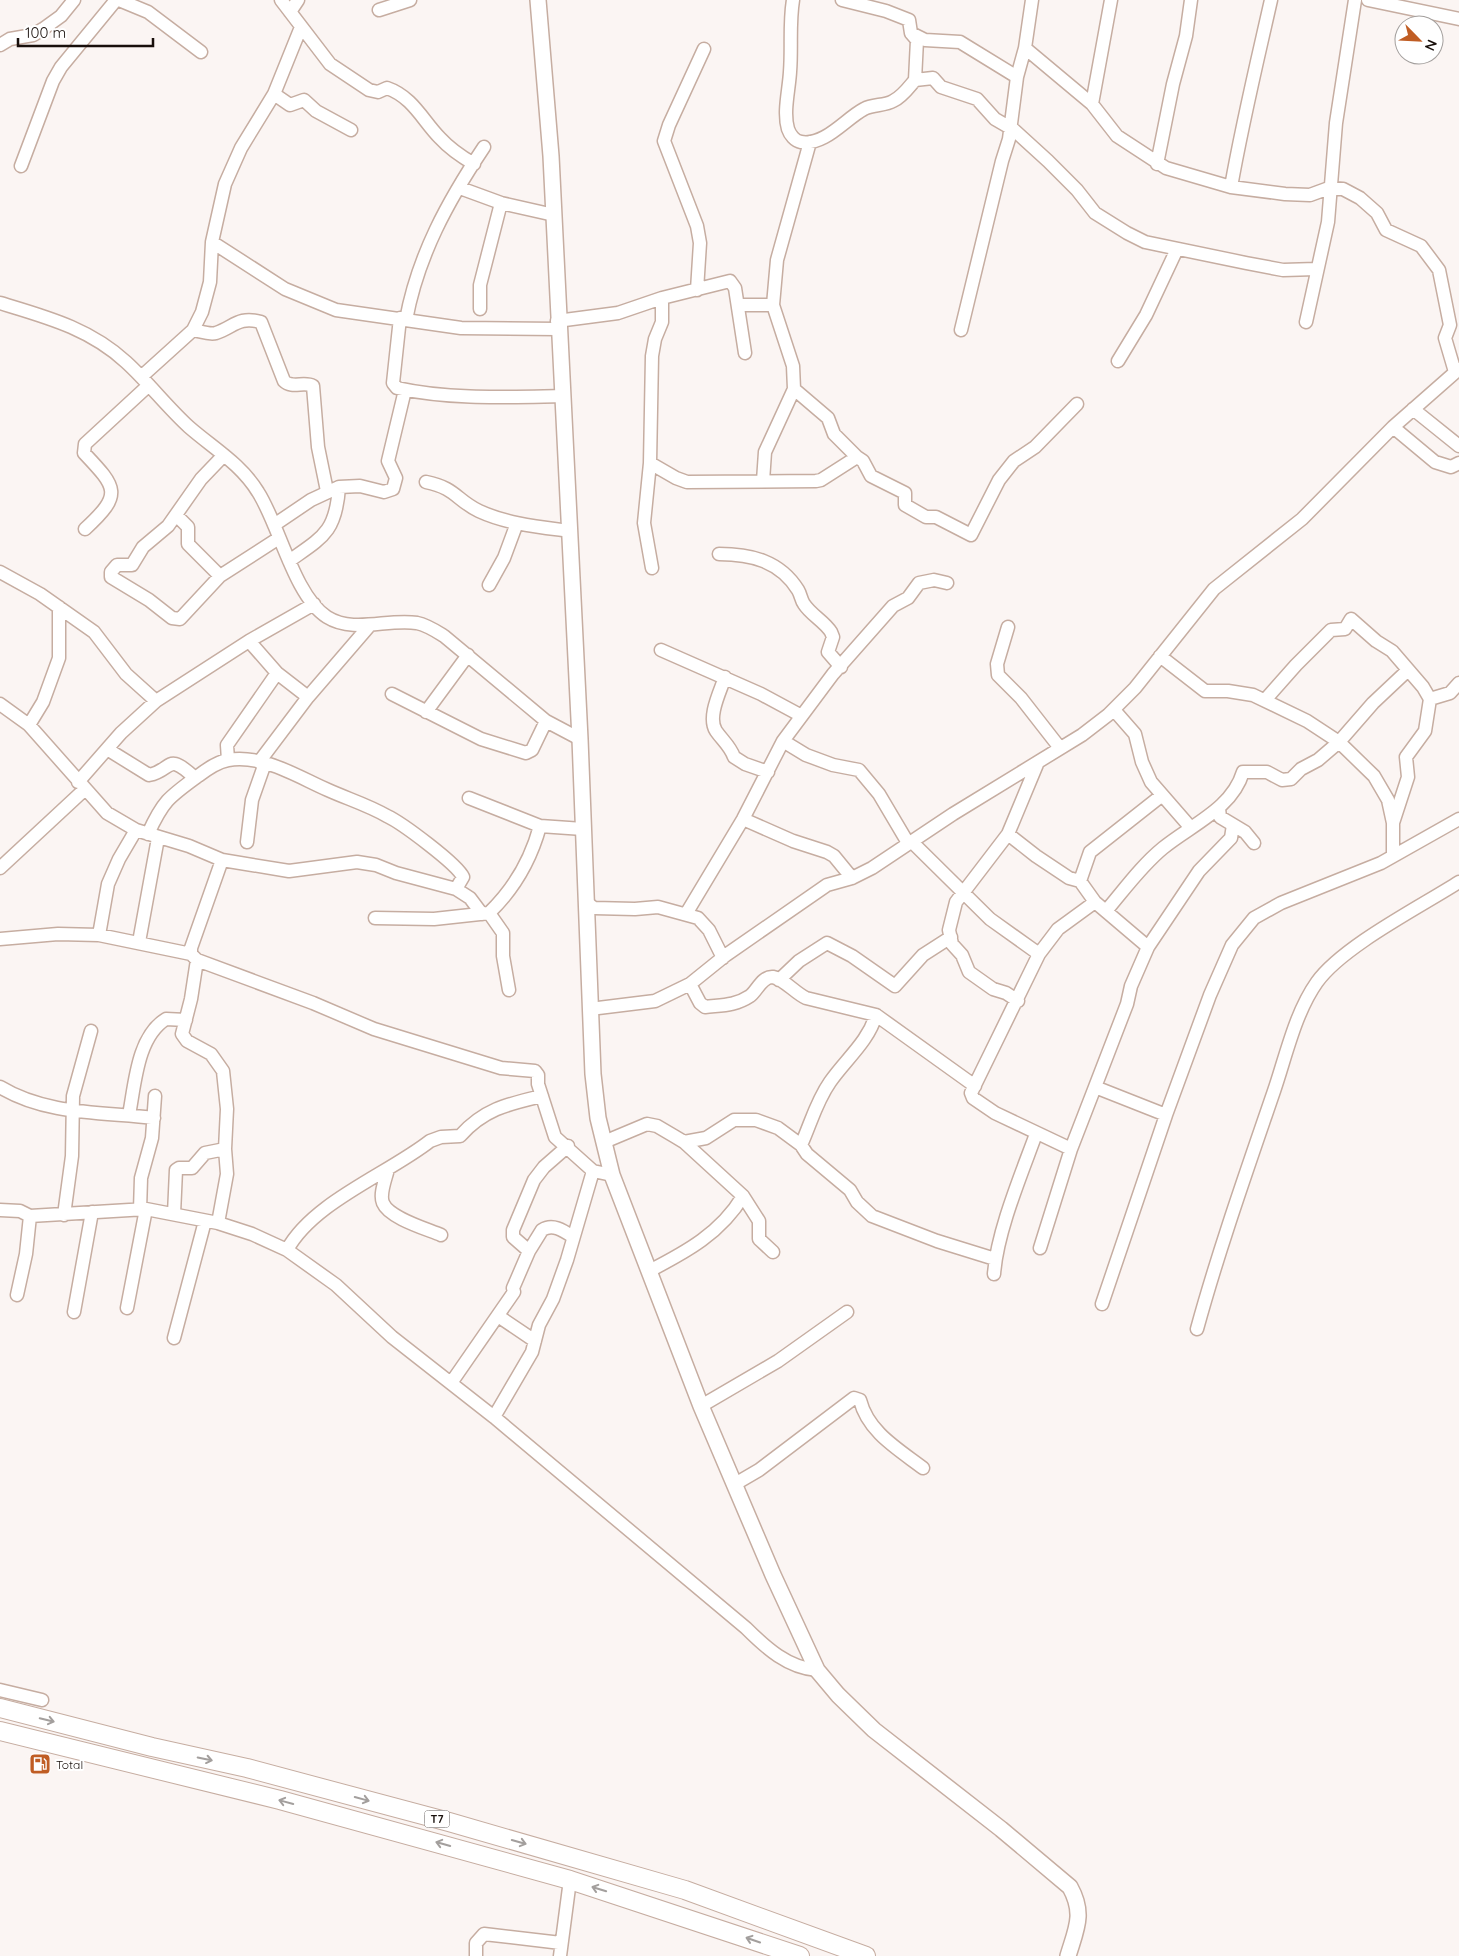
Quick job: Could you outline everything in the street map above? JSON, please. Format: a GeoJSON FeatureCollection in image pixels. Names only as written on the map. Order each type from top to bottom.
{"type":"FeatureCollection","features":[{"type":"Feature","properties":{"kind":"highway","name":"T7"},"geometry":{"type":"LineString","coordinates":[[0,1708],[152,1747],[247,1768],[685,1890],[866,1956]]}},
{"type":"Feature","properties":{"kind":"highway","name":"T7"},"geometry":{"type":"LineString","coordinates":[[0,1731],[289,1803],[570,1880],[800,1956]]}},
{"type":"Feature","properties":{"kind":"main road"},"geometry":{"type":"LineString","coordinates":[[540,1],[554,216],[558,325],[570,531],[594,1097],[612,1175],[701,1406],[817,1670],[838,1695],[874,1730],[998,1826],[1070,1887],[1078,1900],[1080,1914],[1068,1956]]}},
{"type":"Feature","properties":{"kind":"street"},"geometry":{"type":"LineString","coordinates":[[0,45],[10,39],[33,35],[43,29],[61,16],[74,0]]}},
{"type":"Feature","properties":{"kind":"street"},"geometry":{"type":"LineString","coordinates":[[20,166],[53,81],[61,67],[118,0],[148,12],[201,52]]}},
{"type":"Feature","properties":{"kind":"street"},"geometry":{"type":"LineString","coordinates":[[281,0],[323,57],[338,71],[369,90],[378,92],[387,88],[396,92],[419,110],[446,144],[474,164]]}},
{"type":"Feature","properties":{"kind":"street"},"geometry":{"type":"LineString","coordinates":[[290,12],[298,0]]}},
{"type":"Feature","properties":{"kind":"street"},"geometry":{"type":"LineString","coordinates":[[379,10],[410,0]]}},
{"type":"Feature","properties":{"kind":"street"},"geometry":{"type":"LineString","coordinates":[[793,0],[790,16],[788,128],[795,139],[800,142],[810,142],[846,123],[864,108],[893,101],[915,80],[933,78],[941,87],[977,99],[995,119],[1010,126],[1048,161],[1077,190],[1095,213],[1109,224],[1145,242],[1283,270],[1316,269]]}},
{"type":"Feature","properties":{"kind":"street"},"geometry":{"type":"LineString","coordinates":[[842,0],[886,11],[908,20],[911,33],[917,40],[915,80]]}},
{"type":"Feature","properties":{"kind":"street"},"geometry":{"type":"LineString","coordinates":[[961,330],[1009,139],[1017,77],[1025,48],[1032,0]]}},
{"type":"Feature","properties":{"kind":"street"},"geometry":{"type":"LineString","coordinates":[[1092,104],[1111,0]]}},
{"type":"Feature","properties":{"kind":"street"},"geometry":{"type":"LineString","coordinates":[[1157,164],[1173,84],[1186,36],[1191,0]]}},
{"type":"Feature","properties":{"kind":"street"},"geometry":{"type":"LineString","coordinates":[[1231,187],[1246,103],[1271,0]]}},
{"type":"Feature","properties":{"kind":"street"},"geometry":{"type":"LineString","coordinates":[[1306,322],[1316,269],[1326,239],[1336,123],[1355,0]]}},
{"type":"Feature","properties":{"kind":"street"},"geometry":{"type":"LineString","coordinates":[[1368,0],[1459,19]]}},
{"type":"Feature","properties":{"kind":"street"},"geometry":{"type":"LineString","coordinates":[[85,530],[105,511],[112,493],[112,484],[84,453],[85,444],[193,330],[208,296],[212,242],[217,214],[229,176],[241,148],[274,94],[301,27]]}},
{"type":"Feature","properties":{"kind":"street"},"geometry":{"type":"LineString","coordinates":[[911,33],[925,40],[960,42],[1017,77]]}},
{"type":"Feature","properties":{"kind":"street"},"geometry":{"type":"LineString","coordinates":[[590,1009],[654,1001],[690,984],[723,958],[827,885],[852,878],[1082,735],[1114,710],[1135,688],[1214,590],[1312,510],[1394,427],[1457,370],[1445,338],[1450,325],[1439,270],[1420,246],[1386,230],[1377,213],[1360,198],[1342,190],[1329,188],[1310,195],[1285,194],[1231,187],[1157,164],[1142,151],[1117,136],[1092,104],[1025,48]]}},
{"type":"Feature","properties":{"kind":"street"},"geometry":{"type":"LineString","coordinates":[[697,290],[700,242],[697,226],[664,141],[668,125],[704,49]]}},
{"type":"Feature","properties":{"kind":"street"},"geometry":{"type":"LineString","coordinates":[[274,94],[290,105],[304,100],[316,111],[352,130]]}},
{"type":"Feature","properties":{"kind":"street"},"geometry":{"type":"LineString","coordinates":[[763,482],[765,452],[794,389],[793,366],[774,305],[777,260],[810,142]]}},
{"type":"Feature","properties":{"kind":"street"},"geometry":{"type":"LineString","coordinates":[[484,148],[433,234],[419,265],[403,319],[393,383],[397,388],[405,390],[493,397],[563,396]]}},
{"type":"Feature","properties":{"kind":"street"},"geometry":{"type":"LineString","coordinates":[[460,188],[501,203],[554,216]]}},
{"type":"Feature","properties":{"kind":"street"},"geometry":{"type":"LineString","coordinates":[[480,309],[480,285],[501,203]]}},
{"type":"Feature","properties":{"kind":"street"},"geometry":{"type":"LineString","coordinates":[[212,242],[270,281],[308,300],[336,310],[403,319],[436,326],[479,330],[558,325],[618,313],[662,298],[730,282],[735,288],[745,353]]}},
{"type":"Feature","properties":{"kind":"street"},"geometry":{"type":"LineString","coordinates":[[1118,361],[1146,315],[1177,249]]}},
{"type":"Feature","properties":{"kind":"street"},"geometry":{"type":"LineString","coordinates":[[652,568],[644,523],[650,463],[652,356],[655,339],[662,322],[662,298]]}},
{"type":"Feature","properties":{"kind":"street"},"geometry":{"type":"LineString","coordinates":[[0,303],[62,321],[112,351],[145,381],[188,426],[224,455],[258,490],[289,561],[314,604],[327,617],[355,624],[418,624],[444,636],[546,721],[580,738]]}},
{"type":"Feature","properties":{"kind":"street"},"geometry":{"type":"LineString","coordinates":[[738,305],[774,305]]}},
{"type":"Feature","properties":{"kind":"street"},"geometry":{"type":"LineString","coordinates":[[193,330],[210,334],[217,333],[233,323],[261,322],[284,381],[291,385],[310,384],[313,386],[318,447],[333,489],[337,513],[328,530],[289,561]]}},
{"type":"Feature","properties":{"kind":"street"},"geometry":{"type":"LineString","coordinates":[[794,389],[828,418],[834,434],[857,458],[863,461],[872,476],[905,493],[905,505],[926,517],[936,517],[971,535],[1000,480],[1014,461],[1035,447],[1077,404]]}},
{"type":"Feature","properties":{"kind":"street"},"geometry":{"type":"LineString","coordinates":[[274,525],[297,508],[333,489],[360,486],[384,492],[393,489],[396,478],[388,462],[405,390]]}},
{"type":"Feature","properties":{"kind":"street"},"geometry":{"type":"LineString","coordinates":[[1413,409],[1459,446]]}},
{"type":"Feature","properties":{"kind":"street"},"geometry":{"type":"LineString","coordinates":[[1394,427],[1434,462],[1451,467],[1459,463]]}},
{"type":"Feature","properties":{"kind":"street"},"geometry":{"type":"LineString","coordinates":[[224,455],[201,479],[168,526],[144,546],[132,565],[117,565],[111,572],[111,577],[176,620],[183,616],[220,576],[279,538]]}},
{"type":"Feature","properties":{"kind":"street"},"geometry":{"type":"LineString","coordinates":[[650,463],[687,482],[763,482],[821,480],[857,458]]}},
{"type":"Feature","properties":{"kind":"street"},"geometry":{"type":"LineString","coordinates":[[426,482],[448,488],[479,511],[517,523],[570,531]]}},
{"type":"Feature","properties":{"kind":"street"},"geometry":{"type":"LineString","coordinates":[[176,515],[188,527],[186,538],[188,544],[220,576]]}},
{"type":"Feature","properties":{"kind":"street"},"geometry":{"type":"LineString","coordinates":[[489,585],[504,558],[517,523]]}},
{"type":"Feature","properties":{"kind":"street"},"geometry":{"type":"LineString","coordinates":[[719,554],[743,554],[774,564],[782,570],[800,592],[804,605],[831,632],[833,637],[828,652],[840,667]]}},
{"type":"Feature","properties":{"kind":"street"},"geometry":{"type":"LineString","coordinates":[[0,572],[59,607],[94,632],[126,674],[156,701]]}},
{"type":"Feature","properties":{"kind":"street"},"geometry":{"type":"LineString","coordinates":[[686,914],[743,819],[783,741],[800,715],[894,606],[908,598],[919,583],[934,580],[947,583]]}},
{"type":"Feature","properties":{"kind":"street"},"geometry":{"type":"LineString","coordinates":[[0,868],[81,786],[107,749],[156,701],[249,641],[314,604]]}},
{"type":"Feature","properties":{"kind":"street"},"geometry":{"type":"LineString","coordinates":[[29,725],[43,702],[60,658],[59,607]]}},
{"type":"Feature","properties":{"kind":"street"},"geometry":{"type":"LineString","coordinates":[[1266,700],[1310,650],[1331,630],[1345,629],[1351,619],[1376,641],[1392,651],[1430,698],[1426,731],[1406,757],[1408,777],[1393,823]]}},
{"type":"Feature","properties":{"kind":"street"},"geometry":{"type":"LineString","coordinates":[[248,842],[252,800],[262,762],[308,697],[370,625]]}},
{"type":"Feature","properties":{"kind":"street"},"geometry":{"type":"LineString","coordinates":[[1008,627],[997,664],[998,675],[1021,698],[1060,748]]}},
{"type":"Feature","properties":{"kind":"street"},"geometry":{"type":"LineString","coordinates":[[249,641],[277,673],[308,697]]}},
{"type":"Feature","properties":{"kind":"street"},"geometry":{"type":"LineString","coordinates":[[661,650],[725,677],[774,700],[800,715]]}},
{"type":"Feature","properties":{"kind":"street"},"geometry":{"type":"LineString","coordinates":[[426,712],[468,655]]}},
{"type":"Feature","properties":{"kind":"street"},"geometry":{"type":"LineString","coordinates":[[1160,656],[1205,690],[1253,695],[1266,700],[1307,721],[1339,742],[1374,776],[1388,800],[1393,823],[1393,856]]}},
{"type":"Feature","properties":{"kind":"street"},"geometry":{"type":"LineString","coordinates":[[1106,911],[1162,849],[1219,809],[1230,795],[1242,772],[1267,772],[1288,781],[1339,742],[1373,703],[1407,671]]}},
{"type":"Feature","properties":{"kind":"street"},"geometry":{"type":"LineString","coordinates":[[228,760],[227,745],[277,673]]}},
{"type":"Feature","properties":{"kind":"street"},"geometry":{"type":"LineString","coordinates":[[725,677],[713,716],[715,729],[731,747],[734,757],[745,764],[768,772]]}},
{"type":"Feature","properties":{"kind":"street"},"geometry":{"type":"LineString","coordinates":[[1430,698],[1450,693],[1459,683]]}},
{"type":"Feature","properties":{"kind":"street"},"geometry":{"type":"LineString","coordinates":[[392,694],[481,739],[526,752],[532,750],[546,721]]}},
{"type":"Feature","properties":{"kind":"street"},"geometry":{"type":"LineString","coordinates":[[0,704],[29,725],[107,814],[147,834],[189,846],[222,860],[289,871],[365,863],[456,889],[470,898],[503,932],[503,956],[509,990]]}},
{"type":"Feature","properties":{"kind":"street"},"geometry":{"type":"LineString","coordinates":[[1114,710],[1135,734],[1151,782],[1161,796],[1191,828]]}},
{"type":"Feature","properties":{"kind":"street"},"geometry":{"type":"LineString","coordinates":[[783,741],[806,755],[833,765],[859,770],[879,794],[909,842],[990,919],[1039,954]]}},
{"type":"Feature","properties":{"kind":"street"},"geometry":{"type":"LineString","coordinates":[[107,749],[149,775],[166,766],[175,764],[184,768],[194,778]]}},
{"type":"Feature","properties":{"kind":"street"},"geometry":{"type":"LineString","coordinates":[[98,935],[108,884],[119,859],[147,834],[169,796],[194,778],[217,764],[228,760],[262,762],[395,820],[447,859],[460,872],[463,877],[456,889]]}},
{"type":"Feature","properties":{"kind":"street"},"geometry":{"type":"LineString","coordinates":[[1018,1001],[1006,993],[993,989],[969,972],[962,955],[952,944],[950,930],[952,913],[956,902],[1008,834],[1038,762]]}},
{"type":"Feature","properties":{"kind":"street"},"geometry":{"type":"LineString","coordinates":[[1080,882],[1090,852],[1161,796]]}},
{"type":"Feature","properties":{"kind":"street"},"geometry":{"type":"LineString","coordinates":[[469,798],[540,826],[584,829]]}},
{"type":"Feature","properties":{"kind":"street"},"geometry":{"type":"LineString","coordinates":[[1219,809],[1220,817],[1245,832],[1254,843]]}},
{"type":"Feature","properties":{"kind":"street"},"geometry":{"type":"LineString","coordinates":[[743,819],[793,841],[827,852],[834,856],[852,878]]}},
{"type":"Feature","properties":{"kind":"street"},"geometry":{"type":"LineString","coordinates":[[1102,1304],[1166,1115],[1220,968],[1232,945],[1254,918],[1282,903],[1393,856],[1459,819]]}},
{"type":"Feature","properties":{"kind":"street"},"geometry":{"type":"LineString","coordinates":[[1040,1248],[1071,1149],[1127,1004],[1131,986],[1148,947],[1200,871],[1231,838],[1233,825]]}},
{"type":"Feature","properties":{"kind":"street"},"geometry":{"type":"LineString","coordinates":[[375,918],[434,919],[485,913],[506,894],[526,865],[534,849],[540,826]]}},
{"type":"Feature","properties":{"kind":"street"},"geometry":{"type":"LineString","coordinates":[[139,942],[147,834]]}},
{"type":"Feature","properties":{"kind":"street"},"geometry":{"type":"LineString","coordinates":[[1008,834],[1036,856],[1070,878],[1080,882],[1095,902],[1148,947]]}},
{"type":"Feature","properties":{"kind":"street"},"geometry":{"type":"LineString","coordinates":[[218,1223],[227,1174],[225,1149],[227,1109],[223,1071],[211,1054],[183,1038],[182,1028],[186,1020],[194,957],[222,860]]}},
{"type":"Feature","properties":{"kind":"street"},"geometry":{"type":"LineString","coordinates":[[1197,1329],[1218,1253],[1290,1042],[1309,995],[1327,971],[1352,951],[1459,882]]}},
{"type":"Feature","properties":{"kind":"street"},"geometry":{"type":"LineString","coordinates":[[586,902],[594,908],[634,909],[658,907],[698,918],[709,930],[723,958]]}},
{"type":"Feature","properties":{"kind":"street"},"geometry":{"type":"LineString","coordinates":[[1071,1149],[995,1113],[972,1098],[972,1093],[1039,954],[1058,929],[1095,902]]}},
{"type":"Feature","properties":{"kind":"street"},"geometry":{"type":"LineString","coordinates":[[0,939],[58,934],[98,935],[139,942],[194,957],[313,1002],[374,1029],[501,1068],[535,1071],[538,1074],[538,1084],[555,1137],[568,1146],[593,1171],[612,1175]]}},
{"type":"Feature","properties":{"kind":"street"},"geometry":{"type":"LineString","coordinates":[[779,980],[799,961],[827,943],[852,956],[895,986],[923,955],[951,937]]}},
{"type":"Feature","properties":{"kind":"street"},"geometry":{"type":"LineString","coordinates":[[690,984],[700,1003],[705,1007],[728,1006],[750,995],[765,979],[771,977],[779,980],[806,998],[876,1015],[975,1086]]}},
{"type":"Feature","properties":{"kind":"street"},"geometry":{"type":"LineString","coordinates":[[801,1146],[818,1102],[842,1067],[865,1040],[876,1015]]}},
{"type":"Feature","properties":{"kind":"street"},"geometry":{"type":"LineString","coordinates":[[129,1115],[141,1060],[152,1031],[166,1019],[186,1020]]}},
{"type":"Feature","properties":{"kind":"street"},"geometry":{"type":"LineString","coordinates":[[64,1215],[72,1165],[72,1110],[75,1084],[91,1031]]}},
{"type":"Feature","properties":{"kind":"street"},"geometry":{"type":"LineString","coordinates":[[1095,1086],[1166,1115]]}},
{"type":"Feature","properties":{"kind":"street"},"geometry":{"type":"LineString","coordinates":[[0,1087],[20,1099],[38,1105],[154,1118]]}},
{"type":"Feature","properties":{"kind":"street"},"geometry":{"type":"LineString","coordinates":[[127,1308],[143,1210],[141,1178],[152,1138],[155,1096]]}},
{"type":"Feature","properties":{"kind":"street"},"geometry":{"type":"LineString","coordinates":[[288,1250],[298,1233],[308,1224],[360,1185],[435,1138],[460,1136],[475,1120],[497,1108],[542,1096]]}},
{"type":"Feature","properties":{"kind":"street"},"geometry":{"type":"LineString","coordinates":[[684,1142],[702,1140],[734,1120],[756,1120],[778,1128],[850,1190],[857,1202],[872,1216],[937,1241],[995,1259]]}},
{"type":"Feature","properties":{"kind":"street"},"geometry":{"type":"LineString","coordinates":[[604,1142],[647,1124],[657,1126],[684,1142],[743,1196],[759,1221],[759,1238],[773,1252]]}},
{"type":"Feature","properties":{"kind":"street"},"geometry":{"type":"LineString","coordinates":[[994,1274],[995,1259],[1009,1211],[1036,1134]]}},
{"type":"Feature","properties":{"kind":"street"},"geometry":{"type":"LineString","coordinates":[[529,1251],[513,1237],[513,1230],[534,1180],[544,1167],[568,1146]]}},
{"type":"Feature","properties":{"kind":"street"},"geometry":{"type":"LineString","coordinates":[[174,1214],[176,1170],[179,1168],[192,1168],[205,1154],[225,1149]]}},
{"type":"Feature","properties":{"kind":"street"},"geometry":{"type":"LineString","coordinates":[[388,1169],[382,1203],[396,1215],[441,1235]]}},
{"type":"Feature","properties":{"kind":"street"},"geometry":{"type":"LineString","coordinates":[[494,1417],[532,1352],[540,1324],[560,1280],[593,1171]]}},
{"type":"Feature","properties":{"kind":"street"},"geometry":{"type":"LineString","coordinates":[[649,1271],[712,1233],[734,1210],[743,1196]]}},
{"type":"Feature","properties":{"kind":"street"},"geometry":{"type":"LineString","coordinates":[[0,1210],[20,1211],[30,1216],[143,1210],[174,1214],[218,1223],[252,1234],[288,1250],[336,1285],[392,1337],[494,1417],[746,1628],[770,1651],[805,1669],[817,1670]]}},
{"type":"Feature","properties":{"kind":"street"},"geometry":{"type":"LineString","coordinates":[[74,1312],[92,1212]]}},
{"type":"Feature","properties":{"kind":"street"},"geometry":{"type":"LineString","coordinates":[[17,1295],[26,1254],[30,1216]]}},
{"type":"Feature","properties":{"kind":"street"},"geometry":{"type":"LineString","coordinates":[[174,1338],[205,1221]]}},
{"type":"Feature","properties":{"kind":"street"},"geometry":{"type":"LineString","coordinates":[[451,1383],[514,1292],[513,1288],[529,1251],[538,1236],[546,1227],[561,1229],[573,1237]]}},
{"type":"Feature","properties":{"kind":"street"},"geometry":{"type":"LineString","coordinates":[[701,1406],[778,1361],[847,1312]]}},
{"type":"Feature","properties":{"kind":"street"},"geometry":{"type":"LineString","coordinates":[[498,1316],[534,1342]]}},
{"type":"Feature","properties":{"kind":"street"},"geometry":{"type":"LineString","coordinates":[[735,1484],[758,1470],[854,1398],[860,1400],[868,1419],[879,1434],[922,1468]]}},
{"type":"Feature","properties":{"kind":"street"},"geometry":{"type":"LineString","coordinates":[[0,1690],[42,1700]]}},
{"type":"Feature","properties":{"kind":"street"},"geometry":{"type":"LineString","coordinates":[[560,1956],[570,1880]]}},
{"type":"Feature","properties":{"kind":"street"},"geometry":{"type":"LineString","coordinates":[[476,1956],[476,1942],[484,1934],[561,1943]]}},
{"type":"Feature","properties":{"kind":"place","name":"Total"},"geometry":{"type":"Point","coordinates":[40,1764]}}]}
